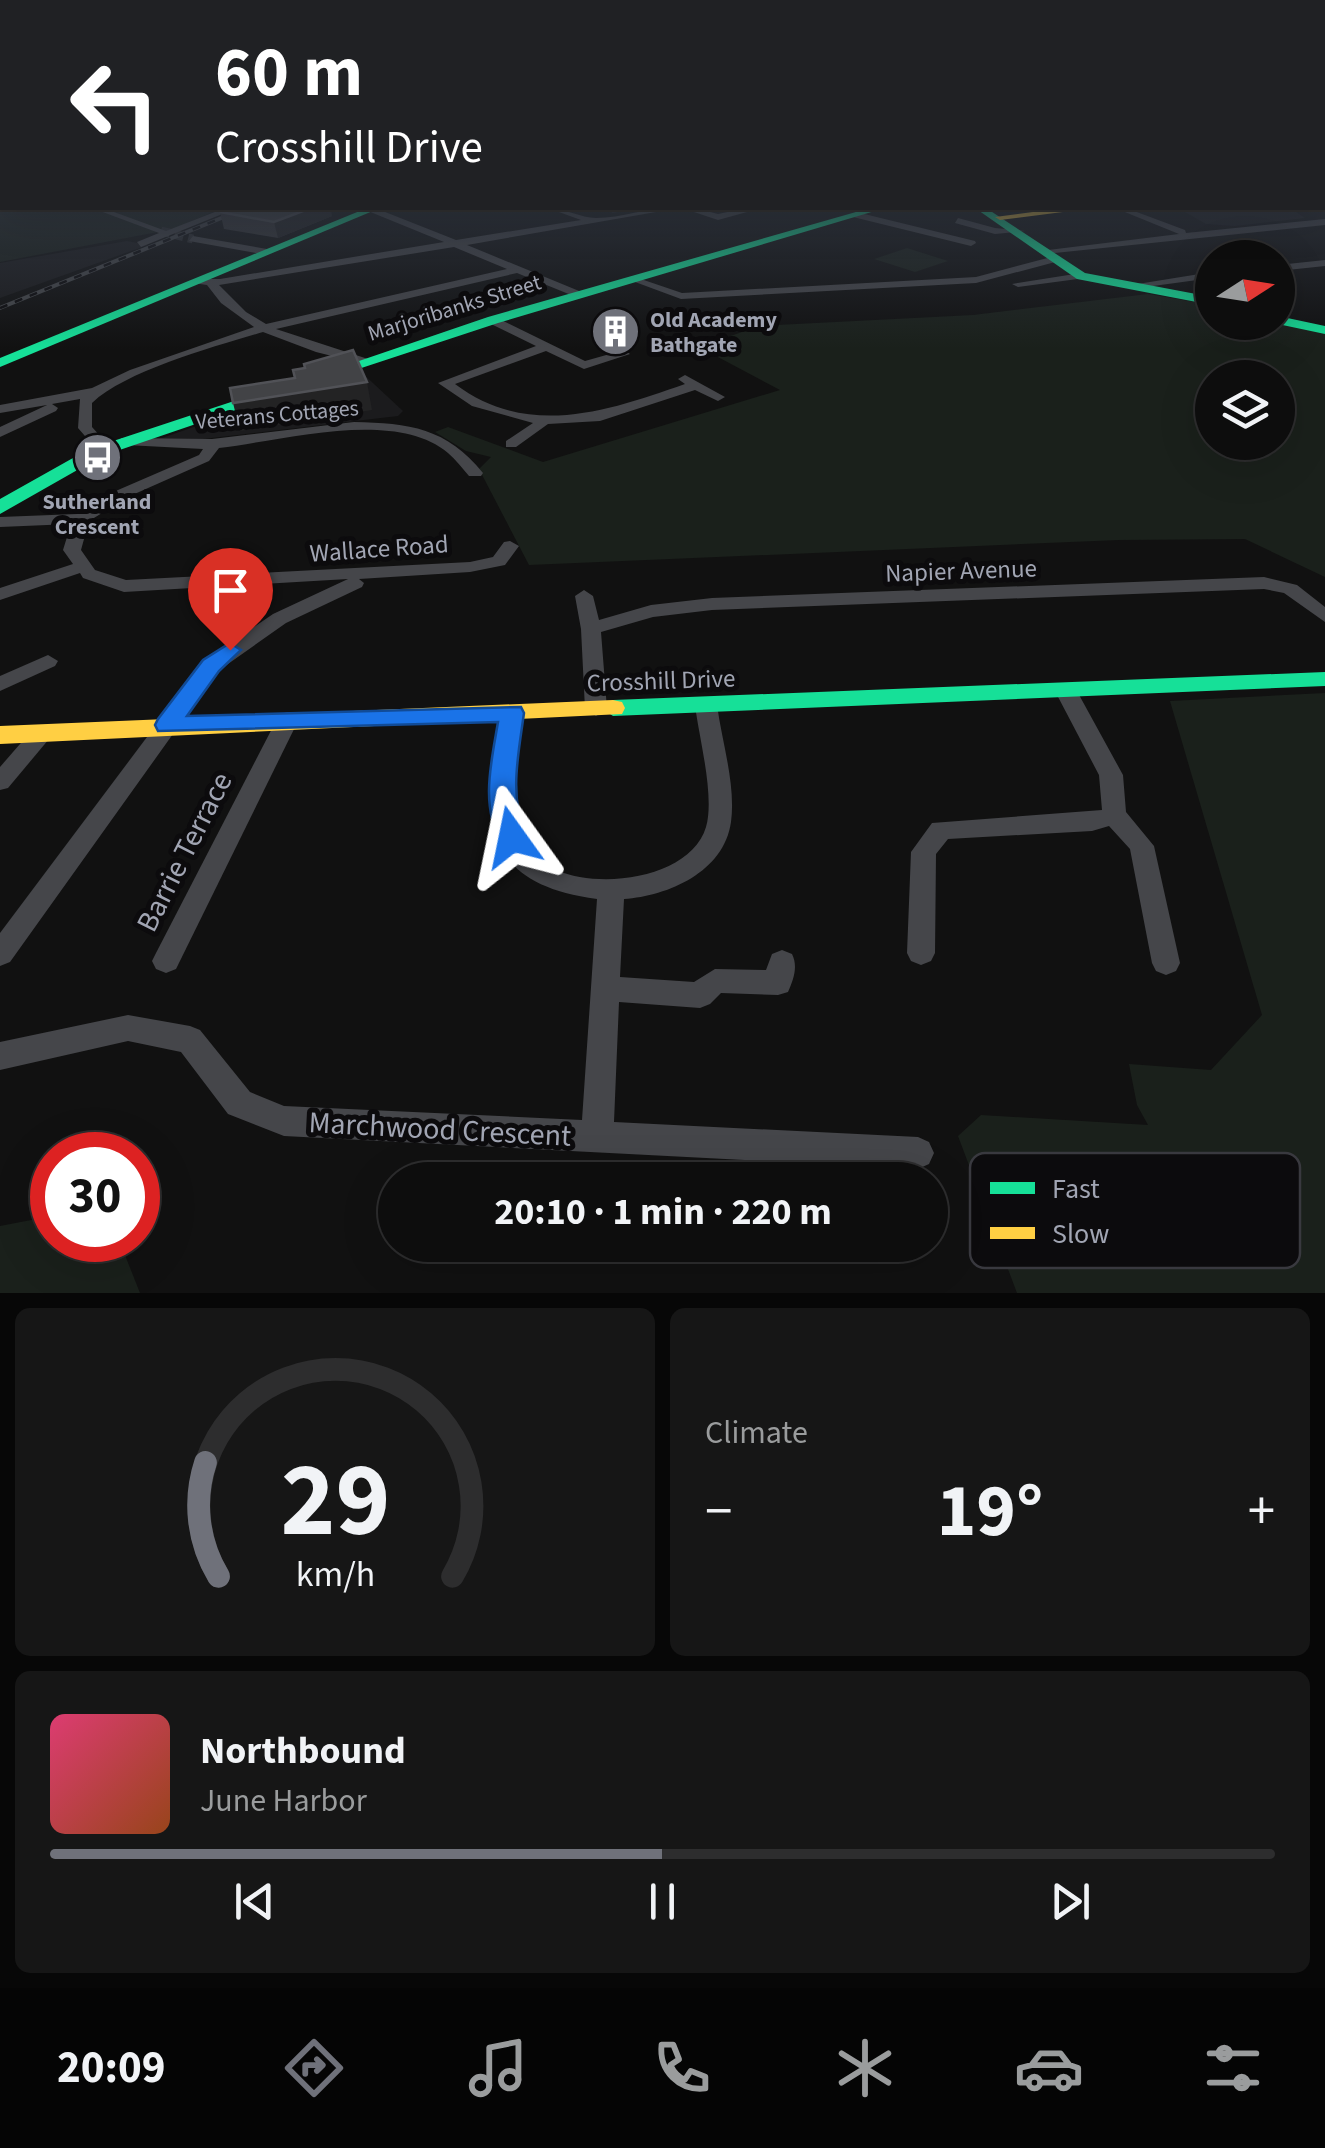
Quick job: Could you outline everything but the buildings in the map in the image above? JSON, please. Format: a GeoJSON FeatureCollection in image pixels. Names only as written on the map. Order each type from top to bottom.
{"type":"FeatureCollection","features":[{"type":"Feature","properties":{"kind":"main road"},"geometry":{"type":"LineString","coordinates":[[0,364],[204,282],[324,228]]}},
{"type":"Feature","properties":{"kind":"main road","name":"Marjoribanks Street"},"geometry":{"type":"LineString","coordinates":[[0,508],[24,487],[115,444],[493,320],[809,228]]}},
{"type":"Feature","properties":{"kind":"main road"},"geometry":{"type":"LineString","coordinates":[[1016,228],[1082,276],[1195,298]]}},
{"type":"Feature","properties":{"kind":"main road"},"geometry":{"type":"LineString","coordinates":[[1295,324],[1325,330]]}},
{"type":"Feature","properties":{"kind":"main road","name":"Crosshill Drive"},"geometry":{"type":"LineString","coordinates":[[0,735],[288,719],[1067,693],[1325,680]]}},
{"type":"Feature","properties":{"kind":"street"},"geometry":{"type":"LineString","coordinates":[[153,228],[161,231]]}},
{"type":"Feature","properties":{"kind":"street"},"geometry":{"type":"LineString","coordinates":[[141,244],[181,228]]}},
{"type":"Feature","properties":{"kind":"street"},"geometry":{"type":"LineString","coordinates":[[425,228],[580,295]]}},
{"type":"Feature","properties":{"kind":"street"},"geometry":{"type":"LineString","coordinates":[[204,282],[546,228]]}},
{"type":"Feature","properties":{"kind":"street"},"geometry":{"type":"LineString","coordinates":[[911,228],[971,243]]}},
{"type":"Feature","properties":{"kind":"street"},"geometry":{"type":"LineString","coordinates":[[986,228],[1020,231]]}},
{"type":"Feature","properties":{"kind":"street"},"geometry":{"type":"LineString","coordinates":[[1172,228],[1189,235]]}},
{"type":"Feature","properties":{"kind":"street"},"geometry":{"type":"LineString","coordinates":[[632,279],[688,296],[976,280],[1050,255],[1259,228]]}},
{"type":"Feature","properties":{"kind":"street"},"geometry":{"type":"LineString","coordinates":[[193,239],[267,252]]}},
{"type":"Feature","properties":{"kind":"street"},"geometry":{"type":"LineString","coordinates":[[1295,263],[1325,255]]}},
{"type":"Feature","properties":{"kind":"street"},"geometry":{"type":"LineString","coordinates":[[0,409],[94,392],[173,358],[261,328],[519,269]]}},
{"type":"Feature","properties":{"kind":"street"},"geometry":{"type":"LineString","coordinates":[[1018,284],[1082,276]]}},
{"type":"Feature","properties":{"kind":"street"},"geometry":{"type":"LineString","coordinates":[[1131,286],[1195,277]]}},
{"type":"Feature","properties":{"kind":"street"},"geometry":{"type":"LineString","coordinates":[[204,282],[232,310],[261,328],[363,362]]}},
{"type":"Feature","properties":{"kind":"street"},"geometry":{"type":"LineString","coordinates":[[493,320],[584,364],[604,369],[624,354]]}},
{"type":"Feature","properties":{"kind":"street"},"geometry":{"type":"LineString","coordinates":[[546,347],[445,382],[478,404],[542,423],[580,422],[689,381],[718,397]]}},
{"type":"Feature","properties":{"kind":"street"},"geometry":{"type":"LineString","coordinates":[[94,392],[82,412],[85,428],[115,444]]}},
{"type":"Feature","properties":{"kind":"street"},"geometry":{"type":"LineString","coordinates":[[0,433],[70,399]]}},
{"type":"Feature","properties":{"kind":"street"},"geometry":{"type":"LineString","coordinates":[[511,444],[542,423]]}},
{"type":"Feature","properties":{"kind":"street","name":"Veterans Cottages"},"geometry":{"type":"LineString","coordinates":[[115,444],[214,444],[320,428],[421,432],[452,444],[475,473]]}},
{"type":"Feature","properties":{"kind":"street"},"geometry":{"type":"LineString","coordinates":[[0,522],[81,519],[124,493],[204,458],[214,444]]}},
{"type":"Feature","properties":{"kind":"street"},"geometry":{"type":"LineString","coordinates":[[0,594],[84,566],[72,550],[81,519]]}},
{"type":"Feature","properties":{"kind":"street","name":"Wallace Road"},"geometry":{"type":"LineString","coordinates":[[84,566],[88,574],[124,586],[376,575],[499,561],[510,546]]}},
{"type":"Feature","properties":{"kind":"street"},"geometry":{"type":"LineString","coordinates":[[0,954],[211,666],[248,635],[306,602],[376,575]]}},
{"type":"Feature","properties":{"kind":"street","name":"Napier Avenue"},"geometry":{"type":"LineString","coordinates":[[591,629],[651,610],[712,604],[1264,583],[1290,589],[1325,616]]}},
{"type":"Feature","properties":{"kind":"street"},"geometry":{"type":"LineString","coordinates":[[584,596],[591,629],[596,709]]}},
{"type":"Feature","properties":{"kind":"street"},"geometry":{"type":"LineString","coordinates":[[0,684],[48,661]]}},
{"type":"Feature","properties":{"kind":"street"},"geometry":{"type":"LineString","coordinates":[[1067,693],[1111,775],[1114,814],[1142,846],[1166,962]]}},
{"type":"Feature","properties":{"kind":"street"},"geometry":{"type":"LineString","coordinates":[[512,713],[501,778],[504,815],[520,859],[553,883],[611,891],[664,880],[700,857],[718,828],[706,706]]}},
{"type":"Feature","properties":{"kind":"street","name":"Barrie Terrace"},"geometry":{"type":"LineString","coordinates":[[166,960],[288,719]]}},
{"type":"Feature","properties":{"kind":"street"},"geometry":{"type":"LineString","coordinates":[[0,782],[41,734]]}},
{"type":"Feature","properties":{"kind":"street"},"geometry":{"type":"LineString","coordinates":[[921,953],[924,852],[940,830],[1092,822],[1114,814]]}},
{"type":"Feature","properties":{"kind":"street"},"geometry":{"type":"LineString","coordinates":[[598,1137],[611,891]]}},
{"type":"Feature","properties":{"kind":"street"},"geometry":{"type":"LineString","coordinates":[[607,989],[700,995],[716,981],[778,983],[782,962]]}},
{"type":"Feature","properties":{"kind":"street","name":"Marchwood Crescent"},"geometry":{"type":"LineString","coordinates":[[0,1056],[128,1028],[190,1040],[239,1102],[284,1121],[918,1153]]}},
{"type":"Feature","properties":{"kind":"shaded area"},"geometry":{"type":"Polygon","coordinates":[[[0,228],[176,228],[174,229],[0,262],[0,228]]]}},
{"type":"Feature","properties":{"kind":"shaded area"},"geometry":{"type":"Polygon","coordinates":[[[127,241],[148,245],[0,298],[0,263],[127,241]]]}},
{"type":"Feature","properties":{"kind":"shaded area"},"geometry":{"type":"Polygon","coordinates":[[[907,248],[948,261],[915,272],[874,259],[907,248]]]}},
{"type":"Feature","properties":{"kind":"shaded area"},"geometry":{"type":"Polygon","coordinates":[[[1148,294],[1195,302],[1195,340],[1295,340],[1295,326],[1325,333],[1325,577],[1245,539],[1119,540],[529,565],[479,469],[491,457],[466,451],[435,432],[448,427],[543,462],[780,390],[699,347],[759,326],[973,315],[1148,294]]]}},
{"type":"Feature","properties":{"kind":"shaded area"},"geometry":{"type":"Polygon","coordinates":[[[359,370],[403,411],[398,416],[178,442],[159,439],[359,370]]]}},
{"type":"Feature","properties":{"kind":"shaded area"},"geometry":{"type":"Polygon","coordinates":[[[1325,693],[1325,1293],[1017,1293],[1008,1268],[1300,1268],[1300,1153],[970,1153],[970,1168],[958,1136],[981,1115],[1148,1125],[1137,1105],[1129,1064],[1211,1070],[1262,1015],[1170,701],[1325,693]]]}},
{"type":"Feature","properties":{"kind":"shaded area"},"geometry":{"type":"Polygon","coordinates":[[[30,1220],[30,1262],[128,1262],[140,1293],[0,1293],[0,1226],[30,1220]]]}},
{"type":"Feature","properties":{"kind":"tunnel"},"geometry":{"type":"LineString","coordinates":[[161,231],[193,239]]}},
{"type":"Feature","properties":{"kind":"railway"},"geometry":{"type":"LineString","coordinates":[[0,308],[196,228]]}},
{"type":"Feature","properties":{"kind":"traffic: fast"},"geometry":{"type":"LineString","coordinates":[[0,363],[326,228]]}},
{"type":"Feature","properties":{"kind":"traffic: fast"},"geometry":{"type":"LineString","coordinates":[[323,376],[493,320],[810,228]]}},
{"type":"Feature","properties":{"kind":"traffic: fast"},"geometry":{"type":"LineString","coordinates":[[1010,228],[1081,276],[1195,298]]}},
{"type":"Feature","properties":{"kind":"traffic: fast"},"geometry":{"type":"LineString","coordinates":[[1295,324],[1325,330]]}},
{"type":"Feature","properties":{"kind":"traffic: fast"},"geometry":{"type":"LineString","coordinates":[[0,508],[63,468],[129,439],[270,394]]}},
{"type":"Feature","properties":{"kind":"traffic: fast"},"geometry":{"type":"LineString","coordinates":[[613,708],[1325,679]]}},
{"type":"Feature","properties":{"kind":"traffic: slow"},"geometry":{"type":"LineString","coordinates":[[0,735],[613,708]]}},
{"type":"Feature","properties":{"kind":"place","name":"Old Academy Bathgate"},"geometry":{"type":"Point","coordinates":[615,332]}},
{"type":"Feature","properties":{"kind":"place","name":"Sutherland Crescent"},"geometry":{"type":"Point","coordinates":[97,457]}},
{"type":"Feature","properties":{"kind":"route"},"geometry":{"type":"LineString","coordinates":[[230,650],[211,666],[167,725],[512,713],[501,778],[504,815],[512,837]]}}]}
